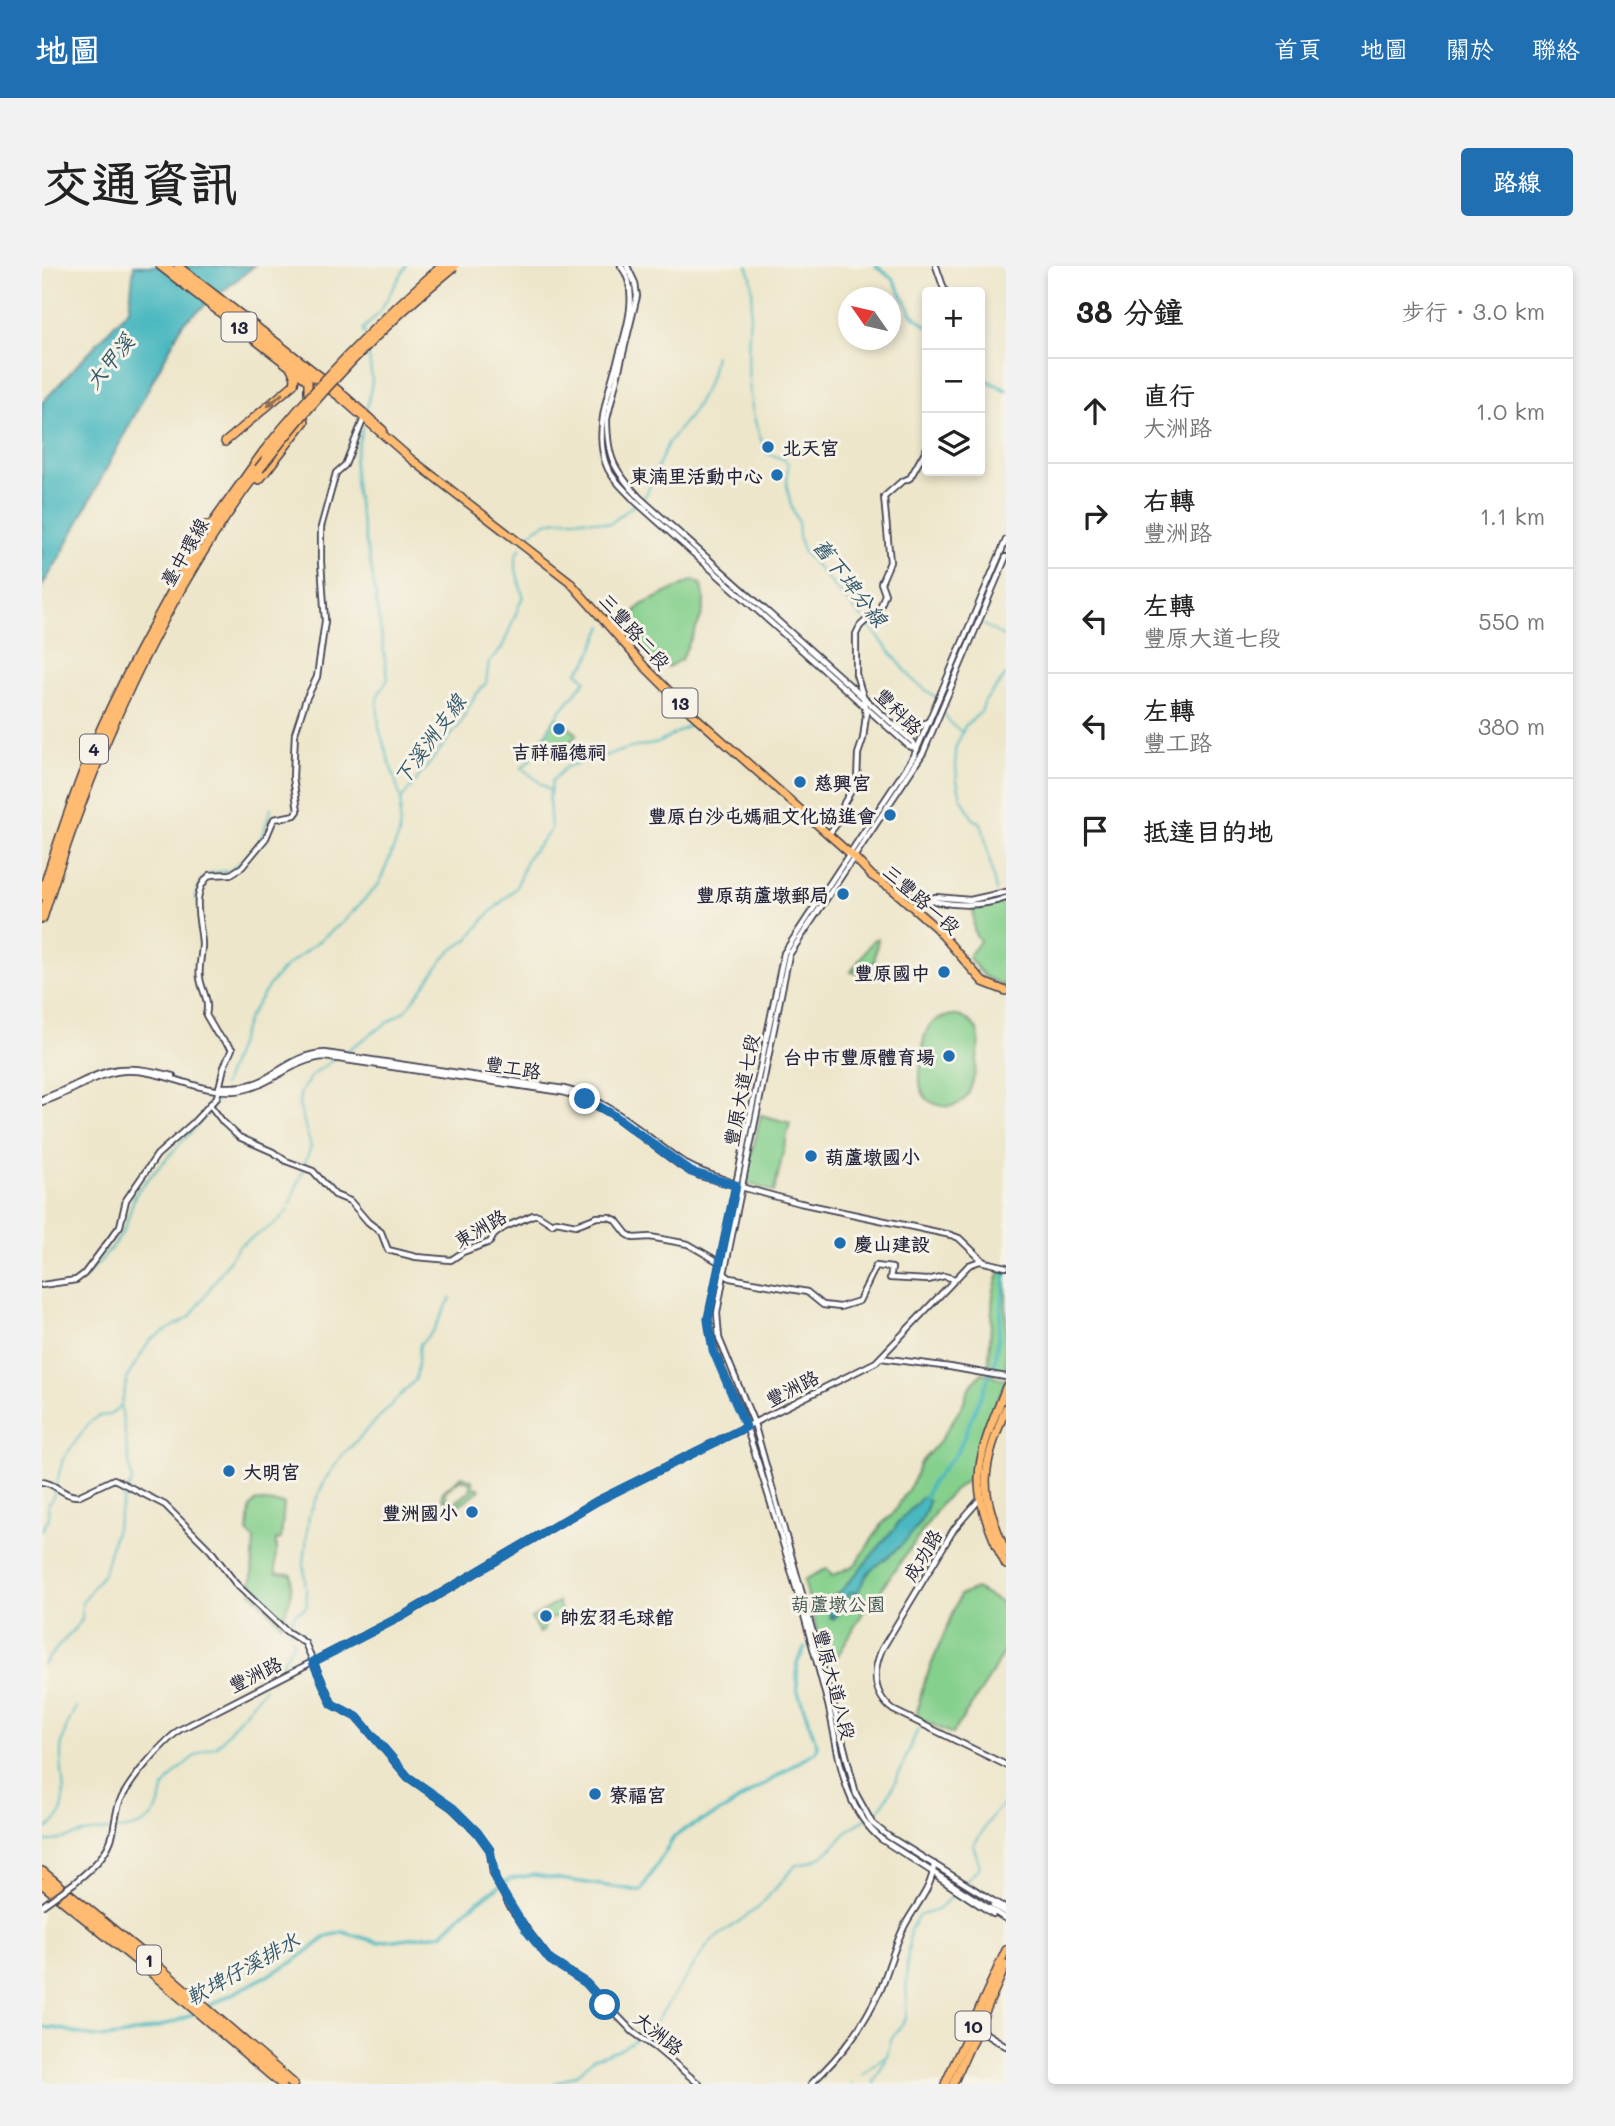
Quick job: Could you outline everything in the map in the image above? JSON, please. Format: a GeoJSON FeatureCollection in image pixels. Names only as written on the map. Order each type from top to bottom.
{"type":"FeatureCollection","features":[{"type":"Feature","properties":{"kind":"highway","name":"臺中環線"},"geometry":{"type":"LineString","coordinates":[[42,895],[62,831],[96,744],[126,678],[223,508],[291,419],[370,332],[443,266]]}},
{"type":"Feature","properties":{"kind":"highway","name":"臺中環線"},"geometry":{"type":"LineString","coordinates":[[42,918],[69,833],[102,746],[182,582],[208,541],[287,433],[364,348],[454,266]]}},
{"type":"Feature","properties":{"kind":"highway"},"geometry":{"type":"LineString","coordinates":[[293,434],[298,416],[321,381]]}},
{"type":"Feature","properties":{"kind":"highway"},"geometry":{"type":"LineString","coordinates":[[182,582],[197,541],[248,467],[288,418]]}},
{"type":"Feature","properties":{"kind":"highway"},"geometry":{"type":"LineString","coordinates":[[182,582],[304,421]]}},
{"type":"Feature","properties":{"kind":"highway"},"geometry":{"type":"LineString","coordinates":[[42,1866],[102,1922]]}},
{"type":"Feature","properties":{"kind":"highway","name":"1"},"geometry":{"type":"LineString","coordinates":[[42,1872],[102,1922],[282,2084]]}},
{"type":"Feature","properties":{"kind":"highway","name":"1"},"geometry":{"type":"LineString","coordinates":[[42,1885],[192,2002]]}},
{"type":"Feature","properties":{"kind":"highway","name":"1"},"geometry":{"type":"LineString","coordinates":[[210,2018],[293,2084]]}},
{"type":"Feature","properties":{"kind":"main road","name":"13"},"geometry":{"type":"LineString","coordinates":[[160,266],[308,381],[308,393]]}},
{"type":"Feature","properties":{"kind":"main road","name":"13"},"geometry":{"type":"LineString","coordinates":[[167,266],[321,381]]}},
{"type":"Feature","properties":{"kind":"main road","name":"13"},"geometry":{"type":"LineString","coordinates":[[178,266],[321,381]]}},
{"type":"Feature","properties":{"kind":"main road"},"geometry":{"type":"LineString","coordinates":[[225,442],[291,386],[295,378],[291,367]]}},
{"type":"Feature","properties":{"kind":"main road","name":"三豐路二段"},"geometry":{"type":"LineString","coordinates":[[321,381],[569,581],[643,665],[690,712],[852,855]]}},
{"type":"Feature","properties":{"kind":"main road","name":"三豐路一段"},"geometry":{"type":"LineString","coordinates":[[852,855],[872,876],[926,918],[984,982],[990,987],[1006,991]]}},
{"type":"Feature","properties":{"kind":"main road"},"geometry":{"type":"LineString","coordinates":[[1006,1387],[981,1460],[979,1476],[987,1520],[1006,1565]]}},
{"type":"Feature","properties":{"kind":"main road"},"geometry":{"type":"LineString","coordinates":[[1006,1408],[988,1460],[984,1497],[1006,1553]]}},
{"type":"Feature","properties":{"kind":"main road","name":"10"},"geometry":{"type":"LineString","coordinates":[[953,2084],[1006,1950]]}},
{"type":"Feature","properties":{"kind":"main road","name":"10"},"geometry":{"type":"LineString","coordinates":[[945,2084],[1006,1965]]}},
{"type":"Feature","properties":{"kind":"street","name":"豐科路"},"geometry":{"type":"LineString","coordinates":[[621,266],[629,280],[632,300],[603,417],[601,439],[607,467],[635,501],[909,746],[917,749]]}},
{"type":"Feature","properties":{"kind":"street","name":"豐科路"},"geometry":{"type":"LineString","coordinates":[[627,266],[635,283],[636,301],[607,419],[607,439],[612,463],[620,477],[640,498],[898,728],[917,749]]}},
{"type":"Feature","properties":{"kind":"street"},"geometry":{"type":"LineString","coordinates":[[936,266],[943,287]]}},
{"type":"Feature","properties":{"kind":"street"},"geometry":{"type":"LineString","coordinates":[[42,1284],[76,1280],[84,1274],[120,1226],[127,1200],[157,1155],[210,1105],[220,1088],[224,1067],[232,1049],[217,1034],[206,1015],[208,1004],[199,973],[202,943],[197,898],[208,876],[215,873],[231,874],[242,867],[266,838],[274,818],[295,815],[298,811],[293,777],[295,733],[306,699],[317,677],[325,621],[321,527],[337,472],[345,466],[365,417]]}},
{"type":"Feature","properties":{"kind":"street"},"geometry":{"type":"LineString","coordinates":[[828,835],[839,821],[844,803],[856,783],[866,707],[856,674],[856,634],[860,626],[877,611],[885,594],[881,583],[890,562],[884,497],[910,478],[922,457]]}},
{"type":"Feature","properties":{"kind":"street"},"geometry":{"type":"LineString","coordinates":[[852,855],[917,749],[1006,540]]}},
{"type":"Feature","properties":{"kind":"street"},"geometry":{"type":"LineString","coordinates":[[852,855],[918,763],[1006,557]]}},
{"type":"Feature","properties":{"kind":"street"},"geometry":{"type":"LineString","coordinates":[[898,728],[914,728],[929,720]]}},
{"type":"Feature","properties":{"kind":"street","name":"豐原大道七段"},"geometry":{"type":"LineString","coordinates":[[754,1423],[719,1338],[717,1313],[782,959],[786,949],[852,855]]}},
{"type":"Feature","properties":{"kind":"street"},"geometry":{"type":"LineString","coordinates":[[892,889],[926,899],[936,897],[971,902],[1006,898]]}},
{"type":"Feature","properties":{"kind":"street"},"geometry":{"type":"LineString","coordinates":[[971,902],[1006,892]]}},
{"type":"Feature","properties":{"kind":"street","name":"豐工路"},"geometry":{"type":"LineString","coordinates":[[42,1100],[99,1072],[125,1067],[152,1070],[220,1088],[254,1083],[304,1056],[331,1056],[552,1087],[584,1094],[614,1110],[683,1163],[739,1186],[800,1203],[950,1235],[959,1238],[985,1263]]}},
{"type":"Feature","properties":{"kind":"street","name":"東洲路"},"geometry":{"type":"LineString","coordinates":[[210,1105],[239,1138],[316,1173],[335,1195],[352,1203],[368,1222],[381,1231],[388,1250],[416,1257],[453,1260],[466,1251],[490,1242],[494,1235],[506,1226],[536,1214],[552,1224],[556,1221],[576,1225],[597,1217],[609,1217],[616,1220],[632,1237],[650,1237],[688,1244],[719,1262]]}},
{"type":"Feature","properties":{"kind":"street","name":"豐原大道七段"},"geometry":{"type":"LineString","coordinates":[[739,1186],[719,1262],[708,1319],[710,1340],[746,1427]]}},
{"type":"Feature","properties":{"kind":"street","name":"豐洲路"},"geometry":{"type":"LineString","coordinates":[[42,1906],[96,1865],[111,1842],[121,1799],[169,1738],[190,1723],[406,1614],[597,1501],[881,1358],[969,1265],[980,1261],[985,1263]]}},
{"type":"Feature","properties":{"kind":"street"},"geometry":{"type":"LineString","coordinates":[[719,1262],[724,1274],[730,1278],[807,1292],[823,1305],[834,1308],[859,1301],[875,1267],[892,1268],[890,1278],[928,1280],[944,1276],[955,1279]]}},
{"type":"Feature","properties":{"kind":"street"},"geometry":{"type":"LineString","coordinates":[[985,1263],[1003,1267]]}},
{"type":"Feature","properties":{"kind":"street"},"geometry":{"type":"LineString","coordinates":[[881,1358],[1006,1377]]}},
{"type":"Feature","properties":{"kind":"street","name":"豐原大道八段"},"geometry":{"type":"LineString","coordinates":[[754,1423],[834,1704],[856,1794],[864,1812],[877,1828],[1006,1911]]}},
{"type":"Feature","properties":{"kind":"street","name":"豐原大道八段"},"geometry":{"type":"LineString","coordinates":[[746,1427],[828,1704],[852,1801],[861,1819],[872,1831],[938,1872],[941,1880],[1006,1921]]}},
{"type":"Feature","properties":{"kind":"street","name":"大洲路"},"geometry":{"type":"LineString","coordinates":[[42,1482],[55,1485],[71,1496],[78,1496],[114,1479],[165,1505],[211,1551],[236,1584],[286,1631],[305,1643],[332,1704],[357,1717],[408,1777],[453,1808],[477,1832],[490,1850],[500,1889],[518,1919],[550,1960],[586,1983],[638,2037],[656,2048],[699,2084]]}},
{"type":"Feature","properties":{"kind":"street","name":"成功路"},"geometry":{"type":"LineString","coordinates":[[984,1497],[968,1510],[954,1529],[882,1649],[877,1662],[875,1681],[882,1699],[893,1710],[1006,1765]]}},
{"type":"Feature","properties":{"kind":"street"},"geometry":{"type":"LineString","coordinates":[[934,1864],[938,1872],[1006,1911]]}},
{"type":"Feature","properties":{"kind":"street"},"geometry":{"type":"LineString","coordinates":[[811,2084],[843,2053],[863,2023],[881,1987],[901,1934],[938,1872]]}},
{"type":"Feature","properties":{"kind":"street"},"geometry":{"type":"LineString","coordinates":[[976,2027],[1006,2046]]}},
{"type":"Feature","properties":{"kind":"green space"},"geometry":{"type":"Polygon","coordinates":[[[693,580],[701,584],[704,594],[702,613],[682,659],[668,667],[660,658],[656,661],[649,657],[646,649],[642,647],[633,630],[632,615],[641,605],[693,580]]]}},
{"type":"Feature","properties":{"kind":"green space"},"geometry":{"type":"Polygon","coordinates":[[[556,716],[577,734],[557,760],[537,749],[556,716]]]}},
{"type":"Feature","properties":{"kind":"green space"},"geometry":{"type":"Polygon","coordinates":[[[1006,901],[1006,986],[1003,986],[984,976],[968,957],[980,941],[974,932],[973,908],[1006,901]]]}},
{"type":"Feature","properties":{"kind":"green space"},"geometry":{"type":"Polygon","coordinates":[[[878,938],[872,975],[851,972],[873,940],[878,938]]]}},
{"type":"Feature","properties":{"kind":"green space","name":"台中市豐原體育場"},"geometry":{"type":"Polygon","coordinates":[[[954,1015],[966,1019],[978,1032],[974,1077],[964,1100],[949,1106],[939,1105],[926,1097],[920,1085],[924,1040],[932,1023],[954,1015]]]}},
{"type":"Feature","properties":{"kind":"green space"},"geometry":{"type":"Polygon","coordinates":[[[761,1115],[790,1123],[774,1192],[745,1182],[761,1115]]]}},
{"type":"Feature","properties":{"kind":"green space"},"geometry":{"type":"Polygon","coordinates":[[[1000,1270],[1006,1271],[1006,1374],[988,1372],[993,1294],[1000,1270]]]}},
{"type":"Feature","properties":{"kind":"green space","name":"葫蘆墩公園"},"geometry":{"type":"Polygon","coordinates":[[[982,1373],[1006,1380],[979,1445],[973,1477],[940,1506],[885,1583],[870,1610],[865,1609],[834,1662],[826,1666],[804,1580],[827,1568],[832,1576],[855,1565],[882,1524],[892,1515],[914,1480],[919,1464],[940,1441],[962,1406],[969,1388],[982,1373]]]}},
{"type":"Feature","properties":{"kind":"green space"},"geometry":{"type":"Polygon","coordinates":[[[462,1476],[472,1480],[474,1489],[478,1487],[480,1490],[448,1513],[446,1511],[452,1506],[442,1498],[442,1492],[462,1476]],[[461,1479],[445,1491],[447,1499],[453,1502],[462,1498],[470,1491],[470,1483],[461,1479]]]}},
{"type":"Feature","properties":{"kind":"green space"},"geometry":{"type":"Polygon","coordinates":[[[256,1501],[284,1504],[281,1539],[276,1540],[276,1573],[292,1574],[291,1595],[281,1624],[251,1592],[254,1539],[248,1533],[250,1508],[256,1501]]]}},
{"type":"Feature","properties":{"kind":"green space"},"geometry":{"type":"Polygon","coordinates":[[[976,1589],[1006,1605],[1006,1647],[987,1682],[952,1734],[916,1717],[923,1685],[960,1595],[976,1589]]]}},
{"type":"Feature","properties":{"kind":"green space","name":"帥宏羽毛球館"},"geometry":{"type":"Polygon","coordinates":[[[558,1602],[562,1614],[547,1621],[543,1631],[539,1633],[531,1618],[558,1602]]]}},
{"type":"Feature","properties":{"kind":"water","name":"大甲溪"},"geometry":{"type":"Polygon","coordinates":[[[134,266],[254,266],[183,323],[60,557],[42,586],[42,403],[129,309],[134,266]]]}},
{"type":"Feature","properties":{"kind":"water"},"geometry":{"type":"Polygon","coordinates":[[[922,1497],[929,1501],[922,1519],[911,1535],[871,1570],[853,1599],[854,1592],[851,1592],[847,1597],[851,1601],[834,1619],[831,1618],[834,1615],[830,1616],[827,1602],[844,1588],[922,1497]]]}},
{"type":"Feature","properties":{"kind":"waterway"},"geometry":{"type":"LineString","coordinates":[[365,335],[363,329],[379,313],[406,266]]}},
{"type":"Feature","properties":{"kind":"waterway","name":"舊下埤分線"},"geometry":{"type":"LineString","coordinates":[[747,266],[752,281],[748,362],[756,424],[768,454],[784,459],[788,464],[787,487],[798,521],[803,551],[863,619]]}},
{"type":"Feature","properties":{"kind":"waterway"},"geometry":{"type":"LineString","coordinates":[[876,266],[893,279],[912,314],[922,322]]}},
{"type":"Feature","properties":{"kind":"waterway"},"geometry":{"type":"LineString","coordinates":[[367,407],[372,382],[368,347]]}},
{"type":"Feature","properties":{"kind":"waterway","name":"下溪洲支線"},"geometry":{"type":"LineString","coordinates":[[524,542],[540,526],[562,519],[610,524],[646,495],[668,443],[692,413],[706,387],[715,355]]}},
{"type":"Feature","properties":{"kind":"waterway"},"geometry":{"type":"LineString","coordinates":[[985,380],[1006,390]]}},
{"type":"Feature","properties":{"kind":"waterway"},"geometry":{"type":"LineString","coordinates":[[363,426],[354,461],[356,493],[372,573],[388,679],[377,697],[379,728],[401,799]]}},
{"type":"Feature","properties":{"kind":"waterway","name":"下溪洲支線"},"geometry":{"type":"LineString","coordinates":[[223,1086],[248,1018],[270,984],[283,969],[343,922],[379,884],[399,835],[401,800],[460,724],[474,697],[486,683],[489,662],[502,648],[523,596],[516,570],[516,556],[521,547]]}},
{"type":"Feature","properties":{"kind":"waterway","name":"舊下埤分線"},"geometry":{"type":"LineString","coordinates":[[867,623],[914,681],[937,698]]}},
{"type":"Feature","properties":{"kind":"waterway"},"geometry":{"type":"LineString","coordinates":[[984,625],[1006,638]]}},
{"type":"Feature","properties":{"kind":"waterway"},"geometry":{"type":"LineString","coordinates":[[550,791],[522,768],[530,760],[558,714],[586,680],[577,672],[587,662],[603,626]]}},
{"type":"Feature","properties":{"kind":"waterway"},"geometry":{"type":"LineString","coordinates":[[996,891],[981,823],[973,819],[961,797],[955,749],[965,726],[981,712],[985,701],[1006,675]]}},
{"type":"Feature","properties":{"kind":"waterway","name":"舊下埤分線"},"geometry":{"type":"LineString","coordinates":[[943,712],[952,725],[962,732]]}},
{"type":"Feature","properties":{"kind":"waterway"},"geometry":{"type":"LineString","coordinates":[[342,1054],[406,1010],[448,953],[468,939],[516,888],[527,858],[551,830],[549,799],[552,781],[566,767],[658,743],[689,726]]}},
{"type":"Feature","properties":{"kind":"waterway"},"geometry":{"type":"LineString","coordinates":[[195,900],[205,876],[230,871],[252,850],[265,829],[271,808]]}},
{"type":"Feature","properties":{"kind":"waterway"},"geometry":{"type":"LineString","coordinates":[[304,1165],[311,1147],[299,1105],[300,1094],[311,1076],[334,1059]]}},
{"type":"Feature","properties":{"kind":"waterway","name":"下溪洲支線"},"geometry":{"type":"LineString","coordinates":[[78,1281],[81,1281],[116,1242],[125,1227],[138,1190],[210,1111],[218,1097]]}},
{"type":"Feature","properties":{"kind":"waterway"},"geometry":{"type":"LineString","coordinates":[[42,1530],[49,1518],[48,1505],[53,1497],[63,1459],[90,1422],[98,1416],[110,1415],[121,1405],[128,1376],[150,1340],[190,1317],[239,1246],[279,1221],[287,1211],[303,1170]]}},
{"type":"Feature","properties":{"kind":"waterway","name":"軟埤仔溪排水"},"geometry":{"type":"LineString","coordinates":[[922,1503],[932,1482],[958,1451],[995,1362],[1006,1272]]}},
{"type":"Feature","properties":{"kind":"waterway"},"geometry":{"type":"LineString","coordinates":[[290,1632],[295,1613],[307,1604],[304,1564],[309,1515],[326,1478],[342,1456],[416,1379],[420,1344],[433,1331],[451,1298]]}},
{"type":"Feature","properties":{"kind":"waterway"},"geometry":{"type":"LineString","coordinates":[[42,1665],[82,1620],[82,1602],[104,1573],[125,1494],[132,1482],[121,1406]]}},
{"type":"Feature","properties":{"kind":"waterway"},"geometry":{"type":"LineString","coordinates":[[271,1681],[293,1643],[292,1637]]}},
{"type":"Feature","properties":{"kind":"waterway","name":"軟埤仔溪排水"},"geometry":{"type":"LineString","coordinates":[[207,2007],[290,1964],[328,1936],[343,1932],[378,1942],[442,1934],[466,1910],[509,1879],[533,1875],[641,1891],[674,1837],[724,1810],[816,1751],[817,1745],[797,1689],[797,1663],[805,1647]]}},
{"type":"Feature","properties":{"kind":"waterway"},"geometry":{"type":"LineString","coordinates":[[118,1830],[139,1826],[149,1820],[157,1809],[165,1786],[174,1775],[195,1756],[216,1747],[265,1688]]}},
{"type":"Feature","properties":{"kind":"waterway"},"geometry":{"type":"LineString","coordinates":[[42,1831],[53,1824],[63,1807],[61,1747],[76,1707]]}},
{"type":"Feature","properties":{"kind":"waterway"},"geometry":{"type":"LineString","coordinates":[[553,2084],[578,2074],[594,2058],[632,2042],[656,2021],[710,1942],[759,1907],[796,1865],[821,1857],[852,1828],[876,1812],[894,1785],[918,1729]]}},
{"type":"Feature","properties":{"kind":"waterway"},"geometry":{"type":"LineString","coordinates":[[961,1887],[980,1866],[973,1845],[992,1816],[1006,1803]]}},
{"type":"Feature","properties":{"kind":"waterway"},"geometry":{"type":"LineString","coordinates":[[42,1840],[58,1840],[108,1830]]}},
{"type":"Feature","properties":{"kind":"waterway"},"geometry":{"type":"LineString","coordinates":[[875,2084],[874,2081],[886,2060],[891,2040],[906,2018],[910,1930],[918,1916],[937,1910],[958,1891]]}},
{"type":"Feature","properties":{"kind":"waterway","name":"軟埤仔溪排水"},"geometry":{"type":"LineString","coordinates":[[42,2028],[56,2028],[96,2037],[119,2036],[148,2030],[197,2012]]}},
{"type":"Feature","properties":{"kind":"waterway"},"geometry":{"type":"LineString","coordinates":[[862,2075],[885,2056]]}},
{"type":"Feature","properties":{"kind":"place","name":"北天宮"},"geometry":{"type":"Point","coordinates":[768,447]}},
{"type":"Feature","properties":{"kind":"place","name":"東湳里活動中心"},"geometry":{"type":"Point","coordinates":[777,475]}},
{"type":"Feature","properties":{"kind":"place","name":"吉祥福德祠"},"geometry":{"type":"Point","coordinates":[559,729]}},
{"type":"Feature","properties":{"kind":"place","name":"慈興宮"},"geometry":{"type":"Point","coordinates":[800,782]}},
{"type":"Feature","properties":{"kind":"place","name":"豐原白沙屯媽祖文化協進會"},"geometry":{"type":"Point","coordinates":[890,815]}},
{"type":"Feature","properties":{"kind":"place","name":"豐原葫蘆墩郵局"},"geometry":{"type":"Point","coordinates":[843,894]}},
{"type":"Feature","properties":{"kind":"place","name":"豐原國中"},"geometry":{"type":"Point","coordinates":[944,972]}},
{"type":"Feature","properties":{"kind":"place","name":"台中市豐原體育場"},"geometry":{"type":"Point","coordinates":[949,1056]}},
{"type":"Feature","properties":{"kind":"place","name":"葫蘆墩國小"},"geometry":{"type":"Point","coordinates":[811,1156]}},
{"type":"Feature","properties":{"kind":"place","name":"慶山建設"},"geometry":{"type":"Point","coordinates":[840,1243]}},
{"type":"Feature","properties":{"kind":"place","name":"大明宮"},"geometry":{"type":"Point","coordinates":[229,1471]}},
{"type":"Feature","properties":{"kind":"place","name":"豐洲國小"},"geometry":{"type":"Point","coordinates":[472,1512]}},
{"type":"Feature","properties":{"kind":"place","name":"帥宏羽毛球館"},"geometry":{"type":"Point","coordinates":[546,1616]}},
{"type":"Feature","properties":{"kind":"place","name":"寮福宮"},"geometry":{"type":"Point","coordinates":[595,1794]}},
{"type":"Feature","properties":{"kind":"route"},"geometry":{"type":"LineString","coordinates":[[585,1099],[612,1114],[691,1172],[718,1182],[736,1185],[708,1319],[713,1350],[746,1427],[597,1501],[406,1614],[313,1662],[332,1704],[357,1717],[408,1777],[453,1808],[477,1832],[490,1850],[496,1881],[526,1930],[550,1960],[586,1983],[605,2005]]}}]}
